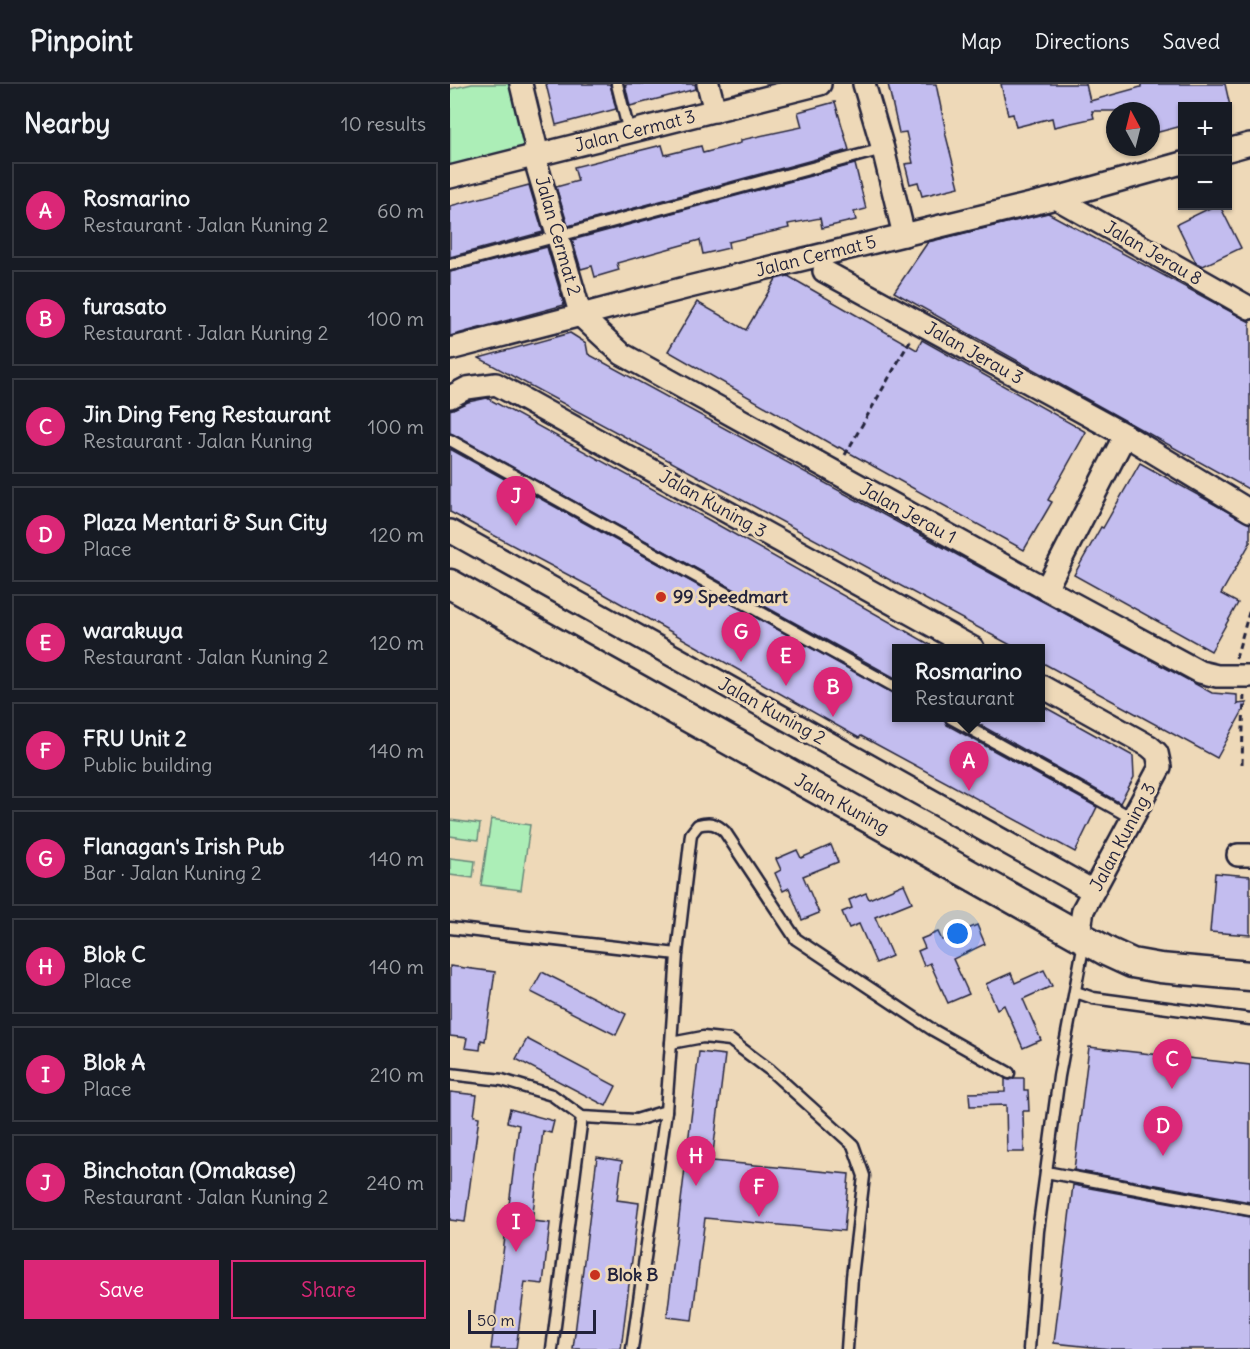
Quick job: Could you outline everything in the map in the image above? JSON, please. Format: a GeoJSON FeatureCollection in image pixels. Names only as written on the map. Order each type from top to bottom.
{"type":"FeatureCollection","features":[{"type":"Feature","properties":{"kind":"street","name":"Jalan Cermat 2"},"geometry":{"type":"LineString","coordinates":[[521,84],[536,155],[581,316]]}},
{"type":"Feature","properties":{"kind":"street"},"geometry":{"type":"LineString","coordinates":[[708,84],[715,111]]}},
{"type":"Feature","properties":{"kind":"street","name":"Jalan Cermat 3"},"geometry":{"type":"LineString","coordinates":[[450,177],[820,84]]}},
{"type":"Feature","properties":{"kind":"street"},"geometry":{"type":"LineString","coordinates":[[864,84],[904,235]]}},
{"type":"Feature","properties":{"kind":"street"},"geometry":{"type":"LineString","coordinates":[[1232,149],[1250,144]]}},
{"type":"Feature","properties":{"kind":"street","name":"Jalan Cermat 5"},"geometry":{"type":"LineString","coordinates":[[450,349],[1056,198],[1178,164]]}},
{"type":"Feature","properties":{"kind":"street","name":"Jalan Jerau 8"},"geometry":{"type":"LineString","coordinates":[[1056,198],[1250,308]]}},
{"type":"Feature","properties":{"kind":"street","name":"Jalan Jerau 3"},"geometry":{"type":"LineString","coordinates":[[824,271],[1125,435],[1250,511]]}},
{"type":"Feature","properties":{"kind":"street","name":"Jalan Jerau 1"},"geometry":{"type":"LineString","coordinates":[[581,316],[622,354],[1046,589],[1200,672],[1217,676],[1244,676]]}},
{"type":"Feature","properties":{"kind":"street","name":"Jalan Kuning 3"},"geometry":{"type":"LineString","coordinates":[[450,398],[467,387],[496,384],[966,644]]}},
{"type":"Feature","properties":{"kind":"street"},"geometry":{"type":"LineString","coordinates":[[1046,589],[1125,435]]}},
{"type":"Feature","properties":{"kind":"street","name":"Jalan Kuning 2"},"geometry":{"type":"LineString","coordinates":[[450,531],[1093,891]]}},
{"type":"Feature","properties":{"kind":"street","name":"Jalan Kuning"},"geometry":{"type":"LineString","coordinates":[[450,584],[1076,927],[1132,963],[1160,968],[1250,976]]}},
{"type":"Feature","properties":{"kind":"street","name":"Jalan Kuning 3"},"geometry":{"type":"LineString","coordinates":[[1045,688],[1157,753],[1160,768],[1076,927]]}},
{"type":"Feature","properties":{"kind":"lane"},"geometry":{"type":"LineString","coordinates":[[617,84],[628,132]]}},
{"type":"Feature","properties":{"kind":"lane"},"geometry":{"type":"LineString","coordinates":[[450,265],[883,149]]}},
{"type":"Feature","properties":{"kind":"lane"},"geometry":{"type":"LineString","coordinates":[[450,440],[892,684]]}},
{"type":"Feature","properties":{"kind":"lane"},"geometry":{"type":"LineString","coordinates":[[960,722],[1132,818]]}},
{"type":"Feature","properties":{"kind":"lane"},"geometry":{"type":"LineString","coordinates":[[632,1349],[666,1111],[677,954],[691,834],[698,825],[709,822],[717,824],[725,832],[796,939],[948,1040],[1010,1073]]}},
{"type":"Feature","properties":{"kind":"lane"},"geometry":{"type":"LineString","coordinates":[[1029,1349],[1038,1231],[1059,1076],[1076,992],[1076,927]]}},
{"type":"Feature","properties":{"kind":"lane"},"geometry":{"type":"LineString","coordinates":[[450,928],[677,954]]}},
{"type":"Feature","properties":{"kind":"lane"},"geometry":{"type":"LineString","coordinates":[[1076,992],[1093,998],[1250,1019]]}},
{"type":"Feature","properties":{"kind":"lane"},"geometry":{"type":"LineString","coordinates":[[671,1043],[703,1036],[730,1040],[770,1070],[853,1145],[864,1176],[852,1277],[847,1349]]}},
{"type":"Feature","properties":{"kind":"lane"},"geometry":{"type":"LineString","coordinates":[[450,1074],[502,1080],[552,1095],[582,1117],[636,1120],[666,1111]]}},
{"type":"Feature","properties":{"kind":"lane"},"geometry":{"type":"LineString","coordinates":[[552,1349],[582,1117]]}},
{"type":"Feature","properties":{"kind":"lane"},"geometry":{"type":"LineString","coordinates":[[1046,1172],[1250,1210]]}},
{"type":"Feature","properties":{"kind":"path"},"geometry":{"type":"LineString","coordinates":[[835,472],[920,324]]}},
{"type":"Feature","properties":{"kind":"path"},"geometry":{"type":"LineString","coordinates":[[1242,764],[1244,676],[1235,659],[1250,609]]}},
{"type":"Feature","properties":{"kind":"green space"},"geometry":{"type":"Polygon","coordinates":[[[472,84],[509,84],[525,151],[450,170],[450,89],[472,84]]]}},
{"type":"Feature","properties":{"kind":"green space"},"geometry":{"type":"Polygon","coordinates":[[[491,819],[530,825],[521,890],[481,885],[491,819]]]}},
{"type":"Feature","properties":{"kind":"green space"},"geometry":{"type":"Polygon","coordinates":[[[450,820],[480,824],[478,840],[450,836],[450,820]]]}},
{"type":"Feature","properties":{"kind":"green space"},"geometry":{"type":"Polygon","coordinates":[[[450,858],[475,861],[473,878],[450,875],[450,858]]]}},
{"type":"Feature","properties":{"kind":"building"},"geometry":{"type":"Polygon","coordinates":[[[546,84],[610,84],[616,109],[556,125],[546,84]]]}},
{"type":"Feature","properties":{"kind":"building"},"geometry":{"type":"Polygon","coordinates":[[[625,84],[695,84],[696,89],[630,106],[625,84]]]}},
{"type":"Feature","properties":{"kind":"building"},"geometry":{"type":"Polygon","coordinates":[[[888,84],[936,84],[959,187],[922,196],[918,182],[910,184],[905,164],[913,163],[906,132],[899,133],[888,84]]]}},
{"type":"Feature","properties":{"kind":"building"},"geometry":{"type":"Polygon","coordinates":[[[1001,84],[1086,84],[1090,101],[1141,87],[1141,84],[1225,84],[1229,102],[1178,102],[1178,127],[1160,132],[1160,102],[1106,102],[1106,111],[1092,111],[1094,118],[1054,127],[1052,118],[1016,127],[1013,114],[1008,115],[1001,84]]]}},
{"type":"Feature","properties":{"kind":"building"},"geometry":{"type":"Polygon","coordinates":[[[835,102],[849,150],[568,226],[556,187],[578,181],[574,167],[662,145],[665,155],[701,146],[703,153],[741,143],[741,140],[802,127],[798,112],[835,102]]]}},
{"type":"Feature","properties":{"kind":"building"},"geometry":{"type":"Polygon","coordinates":[[[855,164],[866,209],[854,212],[856,220],[822,228],[820,218],[788,224],[789,228],[728,242],[729,248],[703,254],[700,240],[617,263],[619,270],[595,277],[592,266],[581,269],[572,240],[855,164]]]}},
{"type":"Feature","properties":{"kind":"building"},"geometry":{"type":"Polygon","coordinates":[[[529,185],[543,232],[450,257],[450,206],[529,185]]]}},
{"type":"Feature","properties":{"kind":"building"},"geometry":{"type":"Polygon","coordinates":[[[1206,210],[1222,210],[1241,248],[1203,266],[1196,263],[1177,224],[1206,210]]]}},
{"type":"Feature","properties":{"kind":"building"},"geometry":{"type":"Polygon","coordinates":[[[1048,213],[1250,322],[1250,490],[894,292],[928,242],[1048,213]]]}},
{"type":"Feature","properties":{"kind":"building"},"geometry":{"type":"Polygon","coordinates":[[[547,247],[564,305],[450,336],[450,272],[547,247]]]}},
{"type":"Feature","properties":{"kind":"building"},"geometry":{"type":"Polygon","coordinates":[[[788,276],[917,350],[922,340],[1086,432],[1048,500],[1052,502],[1024,550],[668,351],[697,302],[746,330],[776,279],[788,276]]]}},
{"type":"Feature","properties":{"kind":"building"},"geometry":{"type":"Polygon","coordinates":[[[570,333],[586,343],[588,354],[1212,693],[1237,695],[1237,704],[1247,703],[1217,758],[1045,664],[1045,644],[1009,644],[479,358],[570,333]]]}},
{"type":"Feature","properties":{"kind":"building"},"geometry":{"type":"Polygon","coordinates":[[[487,398],[929,644],[892,644],[892,676],[450,433],[450,410],[468,402],[487,398]]]}},
{"type":"Feature","properties":{"kind":"building"},"geometry":{"type":"Polygon","coordinates":[[[450,449],[892,692],[892,722],[946,722],[947,725],[1097,807],[1075,852],[861,736],[859,738],[604,594],[450,512],[450,449]]]}},
{"type":"Feature","properties":{"kind":"building"},"geometry":{"type":"Polygon","coordinates":[[[1140,463],[1250,524],[1250,543],[1221,594],[1238,603],[1211,651],[1074,575],[1140,463]]]}},
{"type":"Feature","properties":{"kind":"building"},"geometry":{"type":"Polygon","coordinates":[[[1045,707],[1133,756],[1134,777],[1120,803],[975,722],[1045,722],[1045,707]]]}},
{"type":"Feature","properties":{"kind":"building"},"geometry":{"type":"Polygon","coordinates":[[[831,845],[838,862],[803,876],[819,913],[802,920],[789,888],[783,891],[775,873],[781,870],[776,859],[797,850],[801,858],[831,845]]]}},
{"type":"Feature","properties":{"kind":"building"},"geometry":{"type":"Polygon","coordinates":[[[1215,873],[1250,876],[1250,935],[1210,932],[1215,873]]]}},
{"type":"Feature","properties":{"kind":"building"},"geometry":{"type":"Polygon","coordinates":[[[904,884],[912,902],[875,917],[892,956],[876,963],[859,924],[849,928],[842,912],[852,908],[849,900],[866,893],[869,899],[904,884]]]}},
{"type":"Feature","properties":{"kind":"building"},"geometry":{"type":"Polygon","coordinates":[[[977,925],[985,944],[953,959],[969,994],[948,1003],[930,963],[924,966],[918,951],[925,948],[921,939],[938,932],[942,940],[977,925]]]}},
{"type":"Feature","properties":{"kind":"building"},"geometry":{"type":"Polygon","coordinates":[[[450,966],[495,972],[485,1041],[481,1040],[480,1050],[465,1048],[467,1038],[450,1036],[450,966]]]}},
{"type":"Feature","properties":{"kind":"building"},"geometry":{"type":"Polygon","coordinates":[[[1044,970],[1052,986],[1023,999],[1041,1040],[1023,1048],[1004,1005],[997,1009],[986,984],[1011,973],[1015,983],[1044,970]]]}},
{"type":"Feature","properties":{"kind":"building"},"geometry":{"type":"Polygon","coordinates":[[[542,972],[626,1014],[616,1035],[531,992],[542,972]]]}},
{"type":"Feature","properties":{"kind":"building"},"geometry":{"type":"Polygon","coordinates":[[[527,1039],[616,1086],[606,1106],[516,1059],[527,1039]]]}},
{"type":"Feature","properties":{"kind":"building"},"geometry":{"type":"Polygon","coordinates":[[[1089,1047],[1250,1065],[1250,1202],[1074,1170],[1089,1047]]]}},
{"type":"Feature","properties":{"kind":"building"},"geometry":{"type":"Polygon","coordinates":[[[699,1052],[725,1055],[712,1161],[849,1174],[844,1231],[705,1218],[692,1320],[667,1317],[699,1052]]]}},
{"type":"Feature","properties":{"kind":"building"},"geometry":{"type":"Polygon","coordinates":[[[1024,1078],[1024,1090],[1028,1090],[1029,1111],[1023,1111],[1024,1152],[1007,1152],[1006,1105],[970,1106],[969,1093],[1005,1092],[1005,1079],[1024,1078]]]}},
{"type":"Feature","properties":{"kind":"building"},"geometry":{"type":"Polygon","coordinates":[[[450,1092],[477,1095],[474,1116],[479,1117],[465,1222],[450,1220],[450,1092]]]}},
{"type":"Feature","properties":{"kind":"building"},"geometry":{"type":"Polygon","coordinates":[[[510,1109],[554,1121],[551,1133],[543,1131],[532,1221],[550,1223],[543,1284],[525,1282],[516,1349],[491,1349],[519,1125],[507,1122],[510,1109]]]}},
{"type":"Feature","properties":{"kind":"building"},"geometry":{"type":"Polygon","coordinates":[[[597,1157],[622,1161],[617,1200],[639,1203],[621,1349],[573,1349],[597,1157]]]}},
{"type":"Feature","properties":{"kind":"building"},"geometry":{"type":"Polygon","coordinates":[[[1073,1185],[1250,1217],[1250,1349],[1111,1349],[1054,1343],[1073,1185]]]}},
{"type":"Feature","properties":{"kind":"place","name":"Binchotan (Omakase)"},"geometry":{"type":"Point","coordinates":[516,526]}},
{"type":"Feature","properties":{"kind":"place","name":"99 Speedmart"},"geometry":{"type":"Point","coordinates":[661,597]}},
{"type":"Feature","properties":{"kind":"place","name":"Flanagan's Irish Pub"},"geometry":{"type":"Point","coordinates":[741,662]}},
{"type":"Feature","properties":{"kind":"place","name":"warakuya"},"geometry":{"type":"Point","coordinates":[786,686]}},
{"type":"Feature","properties":{"kind":"place","name":"furasato"},"geometry":{"type":"Point","coordinates":[833,717]}},
{"type":"Feature","properties":{"kind":"place","name":"Rosmarino"},"geometry":{"type":"Point","coordinates":[969,791]}},
{"type":"Feature","properties":{"kind":"place","name":"Jin Ding Feng Restaurant"},"geometry":{"type":"Point","coordinates":[1172,1089]}},
{"type":"Feature","properties":{"kind":"place","name":"Plaza Mentari & Sun City"},"geometry":{"type":"Point","coordinates":[1163,1156]}},
{"type":"Feature","properties":{"kind":"place","name":"Blok C"},"geometry":{"type":"Point","coordinates":[696,1186]}},
{"type":"Feature","properties":{"kind":"place","name":"FRU Unit 2"},"geometry":{"type":"Point","coordinates":[759,1217]}},
{"type":"Feature","properties":{"kind":"place","name":"Blok A"},"geometry":{"type":"Point","coordinates":[516,1252]}},
{"type":"Feature","properties":{"kind":"place","name":"Blok B"},"geometry":{"type":"Point","coordinates":[595,1275]}}]}
